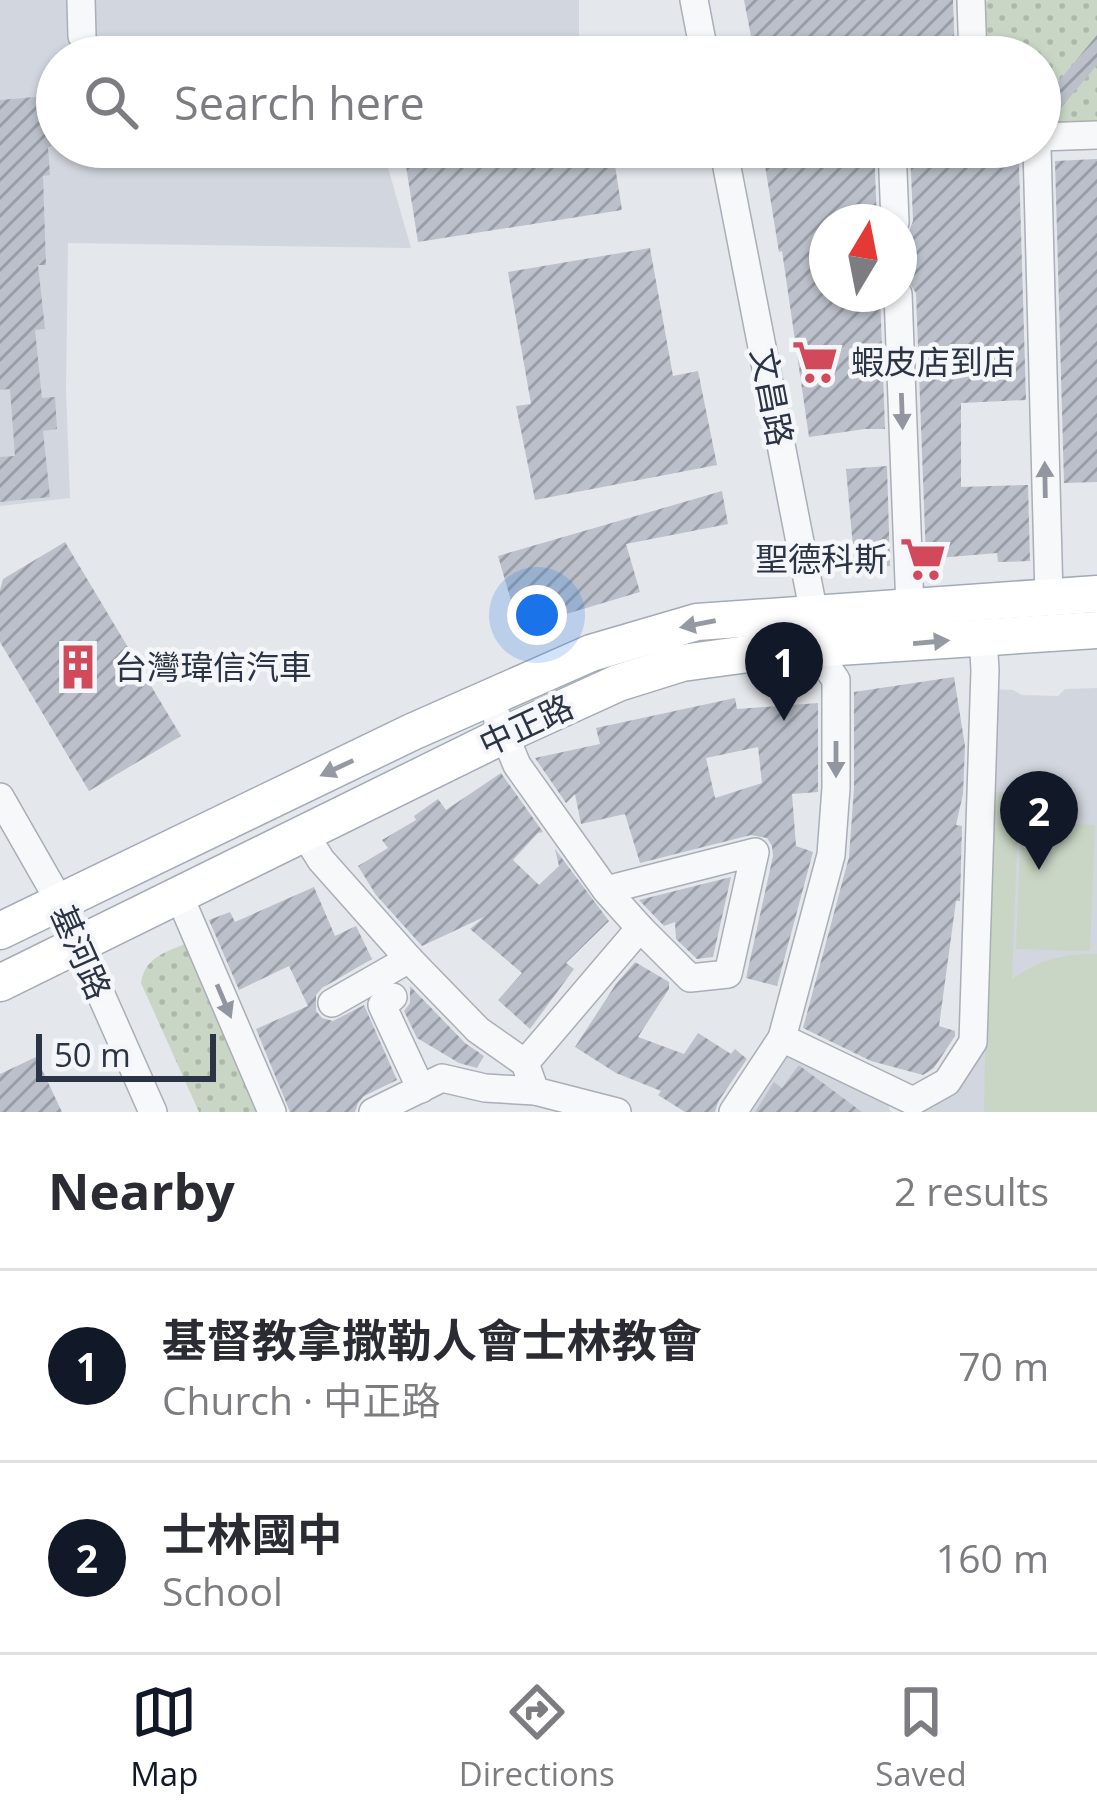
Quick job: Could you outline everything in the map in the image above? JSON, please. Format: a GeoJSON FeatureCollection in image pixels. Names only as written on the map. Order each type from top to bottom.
{"type":"FeatureCollection","features":[{"type":"Feature","properties":{"kind":"main road","name":"中正路"},"geometry":{"type":"LineString","coordinates":[[0,983],[618,682],[910,608],[1097,594]]}},
{"type":"Feature","properties":{"kind":"main road","name":"中正路"},"geometry":{"type":"LineString","coordinates":[[0,931],[487,698],[591,653],[697,622],[983,638],[1097,630]]}},
{"type":"Feature","properties":{"kind":"street"},"geometry":{"type":"LineString","coordinates":[[81,0],[82,36]]}},
{"type":"Feature","properties":{"kind":"street"},"geometry":{"type":"LineString","coordinates":[[694,0],[701,36]]}},
{"type":"Feature","properties":{"kind":"street"},"geometry":{"type":"LineString","coordinates":[[971,0],[972,36]]}},
{"type":"Feature","properties":{"kind":"street"},"geometry":{"type":"LineString","coordinates":[[1061,136],[1097,135]]}},
{"type":"Feature","properties":{"kind":"street","name":"文昌路"},"geometry":{"type":"LineString","coordinates":[[727,168],[814,631],[836,680],[831,855],[782,1038],[733,1112]]}},
{"type":"Feature","properties":{"kind":"street"},"geometry":{"type":"LineString","coordinates":[[893,168],[894,204]]}},
{"type":"Feature","properties":{"kind":"street"},"geometry":{"type":"LineString","coordinates":[[1038,168],[1049,597]]}},
{"type":"Feature","properties":{"kind":"street"},"geometry":{"type":"LineString","coordinates":[[899,312],[910,608]]}},
{"type":"Feature","properties":{"kind":"street"},"geometry":{"type":"LineString","coordinates":[[782,1038],[913,1101],[947,1082],[973,1042],[983,638]]}},
{"type":"Feature","properties":{"kind":"street"},"geometry":{"type":"LineString","coordinates":[[487,698],[517,765],[606,890],[690,978],[728,974],[755,852],[606,890]]}},
{"type":"Feature","properties":{"kind":"street","name":"基河路"},"geometry":{"type":"LineString","coordinates":[[0,797],[59,902],[153,1112]]}},
{"type":"Feature","properties":{"kind":"street"},"geometry":{"type":"LineString","coordinates":[[304,833],[321,860],[478,1030],[525,1063],[535,1091]]}},
{"type":"Feature","properties":{"kind":"street"},"geometry":{"type":"LineString","coordinates":[[178,893],[272,1112]]}},
{"type":"Feature","properties":{"kind":"street"},"geometry":{"type":"LineString","coordinates":[[525,1063],[640,928]]}},
{"type":"Feature","properties":{"kind":"street"},"geometry":{"type":"LineString","coordinates":[[332,1003],[409,958]]}},
{"type":"Feature","properties":{"kind":"street"},"geometry":{"type":"LineString","coordinates":[[393,997],[382,1005],[421,1089]]}},
{"type":"Feature","properties":{"kind":"street"},"geometry":{"type":"LineString","coordinates":[[373,1112],[442,1078],[482,1100],[535,1091],[617,1112]]}},
{"type":"Feature","properties":{"kind":"shaded area"},"geometry":{"type":"Polygon","coordinates":[[[0,0],[579,0],[579,36],[36,36],[36,168],[388,168],[411,248],[68,243],[70,498],[0,506],[0,0]]]}},
{"type":"Feature","properties":{"kind":"shaded area"},"geometry":{"type":"Polygon","coordinates":[[[1097,688],[1097,1112],[923,1112],[953,1083],[974,1043],[990,689],[1058,696],[1065,689],[1097,688]]]}},
{"type":"Feature","properties":{"kind":"shaded area"},"geometry":{"type":"Polygon","coordinates":[[[784,1049],[888,1094],[892,1112],[739,1112],[784,1049]]]}},
{"type":"Feature","properties":{"kind":"green space"},"geometry":{"type":"Polygon","coordinates":[[[1097,0],[1097,121],[1061,124],[1061,36],[986,36],[985,3],[1097,0]]]}},
{"type":"Feature","properties":{"kind":"green space"},"geometry":{"type":"Polygon","coordinates":[[[990,792],[1019,792],[1012,979],[1052,959],[1097,954],[1097,1112],[984,1112],[990,792]]]}},
{"type":"Feature","properties":{"kind":"green space"},"geometry":{"type":"Polygon","coordinates":[[[1021,822],[1095,825],[1090,951],[1016,949],[1021,822]]]}},
{"type":"Feature","properties":{"kind":"green space"},"geometry":{"type":"Polygon","coordinates":[[[190,942],[264,1112],[199,1112],[141,983],[152,961],[190,942]]]}},
{"type":"Feature","properties":{"kind":"building"},"geometry":{"type":"Polygon","coordinates":[[[744,0],[953,0],[954,36],[751,36],[744,0]]]}},
{"type":"Feature","properties":{"kind":"building"},"geometry":{"type":"Polygon","coordinates":[[[1097,35],[1097,65],[1061,108],[1061,79],[1097,35]]]}},
{"type":"Feature","properties":{"kind":"building"},"geometry":{"type":"Polygon","coordinates":[[[36,97],[36,168],[50,168],[50,175],[43,176],[46,265],[38,265],[45,329],[35,330],[42,398],[55,397],[57,429],[43,431],[50,497],[0,502],[0,457],[15,456],[10,389],[0,390],[0,100],[36,97]]]}},
{"type":"Feature","properties":{"kind":"building"},"geometry":{"type":"Polygon","coordinates":[[[1097,159],[1097,482],[1064,483],[1055,168],[1061,168],[1061,161],[1097,159]]]}},
{"type":"Feature","properties":{"kind":"building"},"geometry":{"type":"Polygon","coordinates":[[[406,168],[615,168],[622,210],[418,242],[406,168]]]}},
{"type":"Feature","properties":{"kind":"building"},"geometry":{"type":"Polygon","coordinates":[[[765,168],[875,168],[876,204],[809,204],[809,312],[881,312],[885,429],[809,437],[765,168]]]}},
{"type":"Feature","properties":{"kind":"building"},"geometry":{"type":"Polygon","coordinates":[[[911,168],[1019,168],[1026,400],[961,403],[961,487],[1028,485],[1030,561],[998,562],[997,553],[926,559],[917,204],[912,204],[911,168]]]}},
{"type":"Feature","properties":{"kind":"building"},"geometry":{"type":"Polygon","coordinates":[[[650,248],[673,376],[698,371],[717,465],[535,500],[516,406],[531,404],[508,272],[650,248]]]}},
{"type":"Feature","properties":{"kind":"building"},"geometry":{"type":"Polygon","coordinates":[[[887,466],[890,566],[855,569],[846,469],[887,466]]]}},
{"type":"Feature","properties":{"kind":"building"},"geometry":{"type":"Polygon","coordinates":[[[722,491],[728,524],[626,544],[640,592],[519,628],[498,556],[722,491]]]}},
{"type":"Feature","properties":{"kind":"building","name":"台灣瑋信汽車"},"geometry":{"type":"Polygon","coordinates":[[[65,542],[181,736],[89,791],[0,642],[3,579],[65,542]]]}},
{"type":"Feature","properties":{"kind":"building"},"geometry":{"type":"Polygon","coordinates":[[[954,677],[965,746],[956,825],[962,826],[960,901],[956,901],[939,1026],[955,1031],[955,1036],[934,1068],[923,1075],[871,1061],[803,1028],[849,857],[854,692],[954,677]]]}},
{"type":"Feature","properties":{"kind":"building"},"geometry":{"type":"Polygon","coordinates":[[[735,698],[737,709],[818,703],[818,792],[792,794],[796,846],[813,852],[777,986],[746,978],[773,856],[767,838],[751,835],[640,863],[625,814],[581,824],[575,794],[566,803],[535,758],[600,744],[596,728],[735,698]],[[758,747],[706,758],[715,798],[762,783],[758,747]]]}},
{"type":"Feature","properties":{"kind":"building"},"geometry":{"type":"Polygon","coordinates":[[[501,773],[543,832],[513,860],[539,885],[559,866],[555,849],[609,921],[566,963],[574,969],[530,1029],[498,1000],[522,973],[470,929],[484,917],[422,946],[376,895],[358,866],[388,848],[382,840],[416,820],[414,816],[438,799],[446,810],[501,773]]]}},
{"type":"Feature","properties":{"kind":"building"},"geometry":{"type":"Polygon","coordinates":[[[731,877],[713,957],[697,959],[676,939],[675,922],[664,926],[639,900],[731,877]]]}},
{"type":"Feature","properties":{"kind":"building"},"geometry":{"type":"Polygon","coordinates":[[[314,887],[335,936],[356,926],[372,959],[322,988],[316,995],[316,1011],[333,1021],[364,1005],[397,1080],[364,1096],[355,1112],[290,1112],[256,1029],[308,1006],[289,966],[239,990],[209,920],[230,912],[235,922],[314,887]]]}},
{"type":"Feature","properties":{"kind":"building"},"geometry":{"type":"Polygon","coordinates":[[[635,962],[669,982],[638,1037],[684,1054],[698,1033],[747,1059],[715,1112],[685,1112],[658,1095],[661,1091],[616,1073],[575,1047],[635,962]]]}},
{"type":"Feature","properties":{"kind":"building"},"geometry":{"type":"Polygon","coordinates":[[[410,986],[465,1043],[484,1056],[477,1068],[417,1038],[404,1011],[410,1003],[410,986]]]}},
{"type":"Feature","properties":{"kind":"building"},"geometry":{"type":"Polygon","coordinates":[[[36,1057],[62,1112],[0,1112],[0,1074],[36,1057]]]}},
{"type":"Feature","properties":{"kind":"building"},"geometry":{"type":"Polygon","coordinates":[[[798,1066],[862,1112],[755,1112],[774,1082],[782,1088],[798,1066]]]}},
{"type":"Feature","properties":{"kind":"place","name":"蝦皮店到店"},"geometry":{"type":"Point","coordinates":[815,362]}},
{"type":"Feature","properties":{"kind":"place","name":"聖德科斯"},"geometry":{"type":"Point","coordinates":[923,559]}},
{"type":"Feature","properties":{"kind":"place","name":"台灣瑋信汽車"},"geometry":{"type":"Point","coordinates":[78,667]}},
{"type":"Feature","properties":{"kind":"place","name":"基督教拿撒勒人會士林教會"},"geometry":{"type":"Point","coordinates":[784,721]}},
{"type":"Feature","properties":{"kind":"place","name":"士林國中"},"geometry":{"type":"Point","coordinates":[1039,870]}}]}
